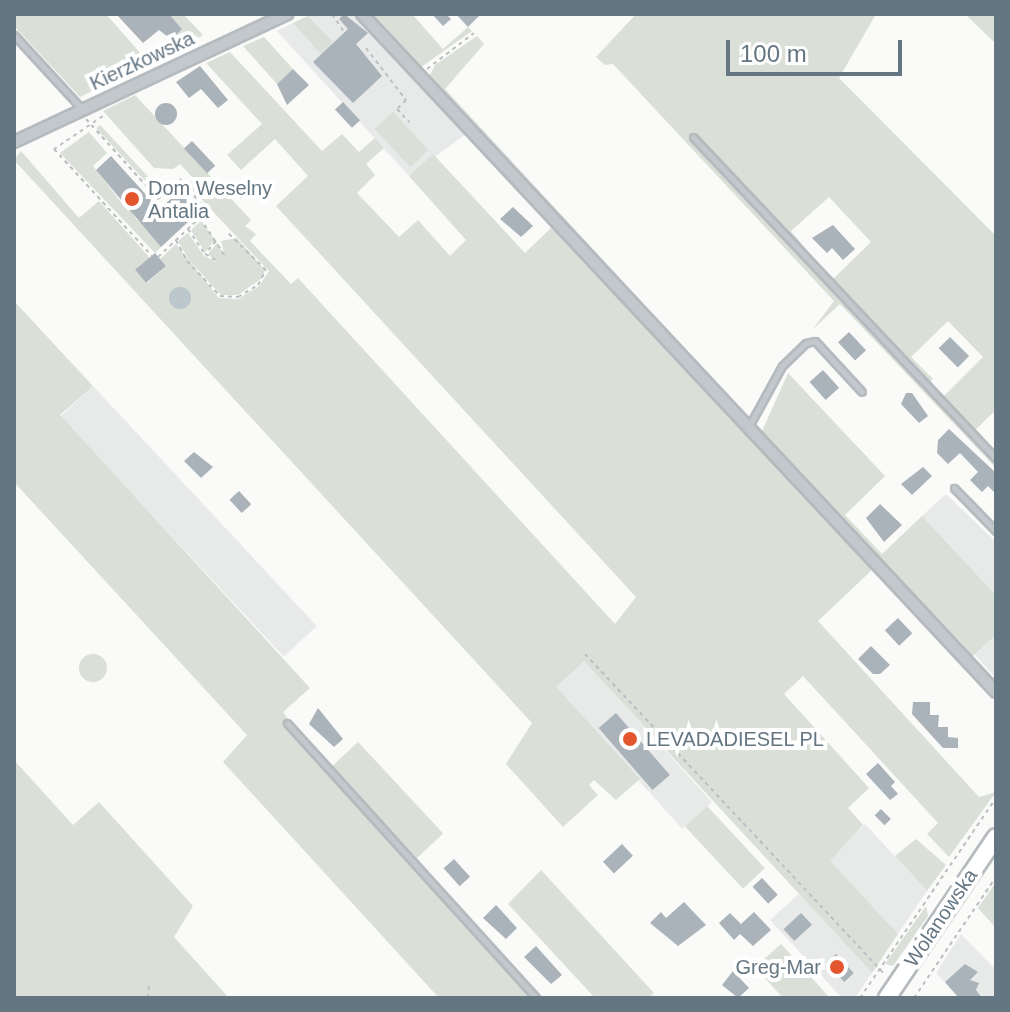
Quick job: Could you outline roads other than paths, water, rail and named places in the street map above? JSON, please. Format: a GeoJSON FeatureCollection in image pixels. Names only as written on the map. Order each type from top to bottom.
{"type":"FeatureCollection","features":[{"type":"Feature","properties":{"kind":"main road","name":"Wolanowska"},"geometry":{"type":"LineString","coordinates":[[887,998],[996,837]]}},
{"type":"Feature","properties":{"kind":"street","name":"Kierzkowska"},"geometry":{"type":"LineString","coordinates":[[14,142],[84,114],[287,14]]}},
{"type":"Feature","properties":{"kind":"street"},"geometry":{"type":"LineString","coordinates":[[362,14],[996,692]]}},
{"type":"Feature","properties":{"kind":"lane"},"geometry":{"type":"LineString","coordinates":[[14,35],[84,114]]}},
{"type":"Feature","properties":{"kind":"lane"},"geometry":{"type":"LineString","coordinates":[[693,137],[996,458]]}},
{"type":"Feature","properties":{"kind":"lane"},"geometry":{"type":"LineString","coordinates":[[749,426],[782,366],[806,343],[815,341],[862,392]]}},
{"type":"Feature","properties":{"kind":"lane"},"geometry":{"type":"LineString","coordinates":[[954,488],[996,531]]}},
{"type":"Feature","properties":{"kind":"lane"},"geometry":{"type":"LineString","coordinates":[[287,723],[536,998]]}},
{"type":"Feature","properties":{"kind":"place","name":"Dom Weselny Antalia"},"geometry":{"type":"Point","coordinates":[132,199]}},
{"type":"Feature","properties":{"kind":"place","name":"LEVADADIESEL PL"},"geometry":{"type":"Point","coordinates":[630,739]}},
{"type":"Feature","properties":{"kind":"place","name":"Greg-Mar"},"geometry":{"type":"Point","coordinates":[837,967]}}]}
